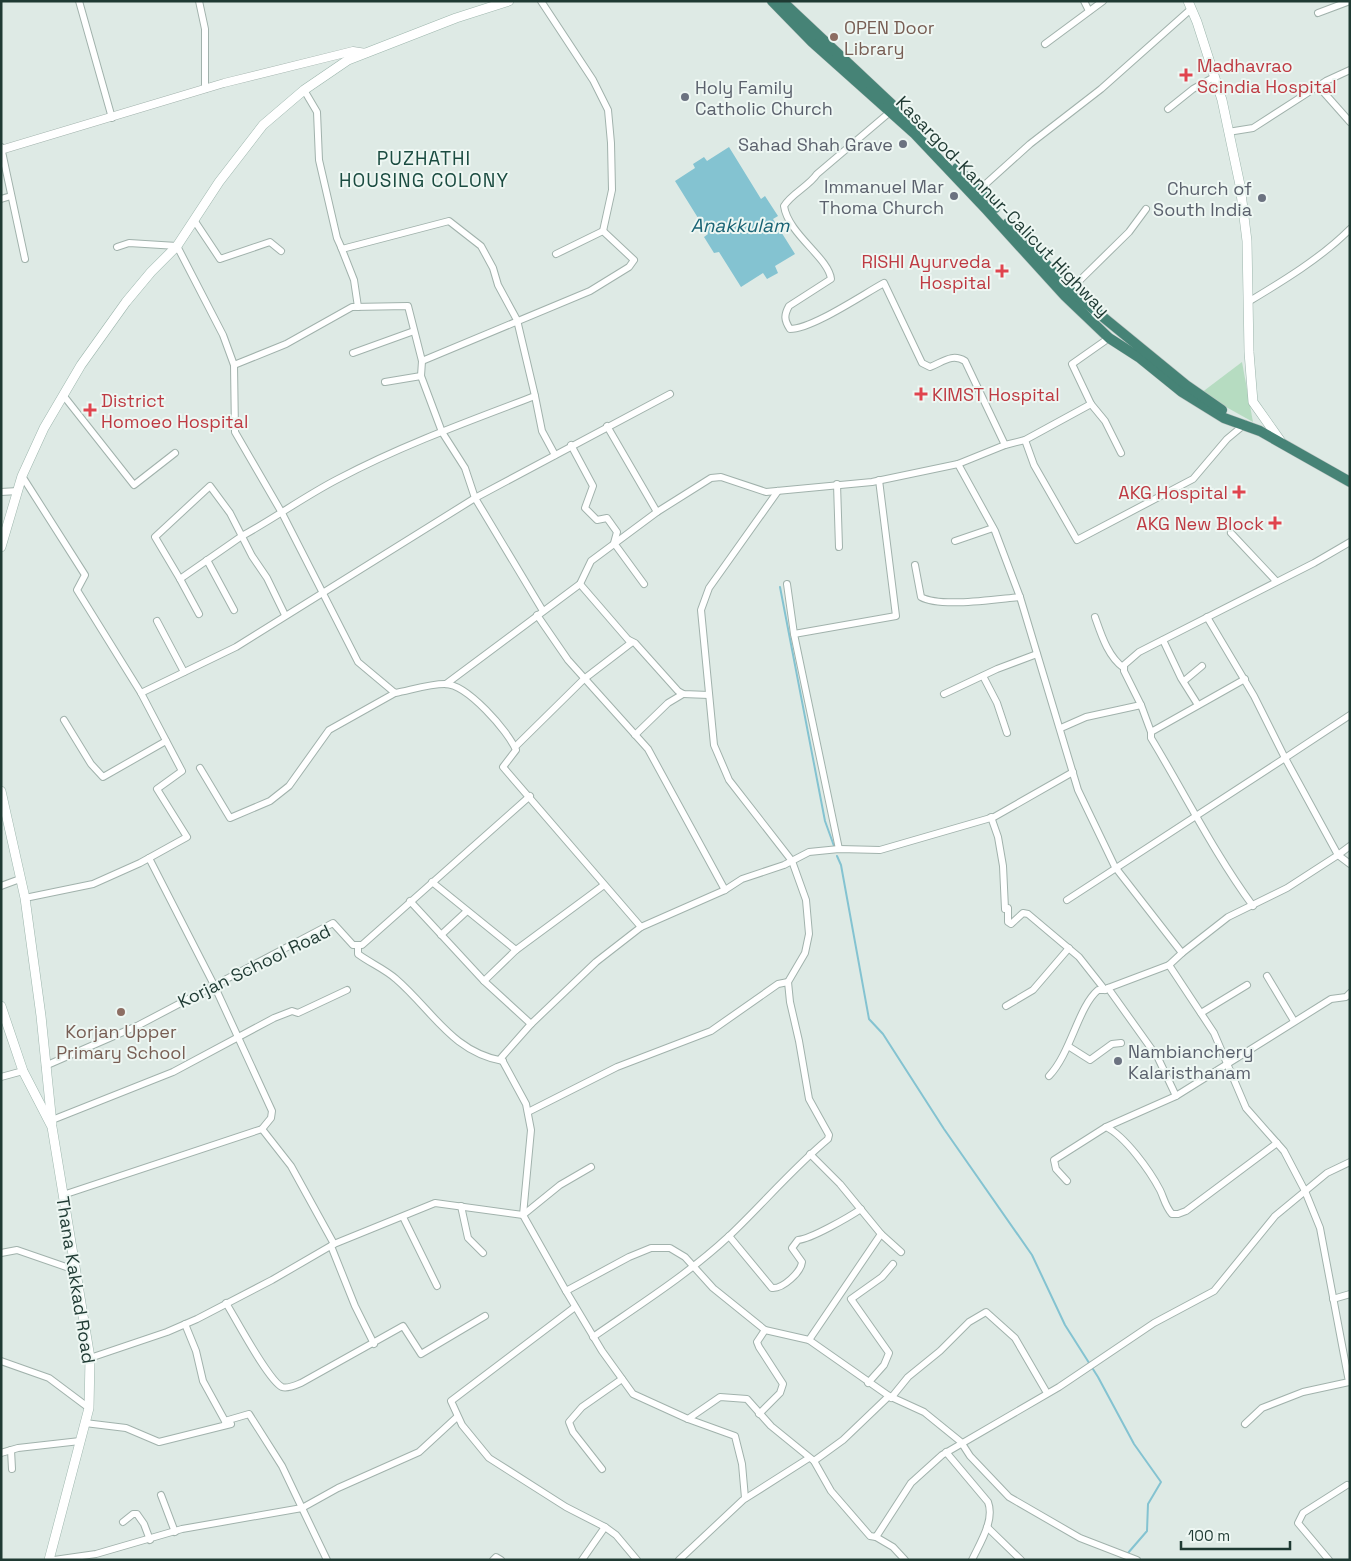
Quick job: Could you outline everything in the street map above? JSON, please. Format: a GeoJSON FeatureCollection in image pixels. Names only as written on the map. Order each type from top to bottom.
{"type":"FeatureCollection","features":[{"type":"Feature","properties":{"kind":"highway","name":"Kasargod-Kannur-Calicut Highway"},"geometry":{"type":"LineString","coordinates":[[772,1],[812,42],[940,159],[1065,296],[1110,338],[1143,355]]}},
{"type":"Feature","properties":{"kind":"highway","name":"Kasargod-Kannur-Calicut Highway"},"geometry":{"type":"LineString","coordinates":[[782,1],[928,138],[979,190],[1070,290],[1143,355],[1234,419],[1350,482]]}},
{"type":"Feature","properties":{"kind":"main road"},"geometry":{"type":"LineString","coordinates":[[1,547],[22,476],[44,428],[63,395],[126,302],[151,272],[177,246],[219,182],[263,126],[304,90],[348,60],[456,18],[509,1]]}},
{"type":"Feature","properties":{"kind":"main road"},"geometry":{"type":"LineString","coordinates":[[1189,5],[1198,22],[1222,100],[1242,195],[1247,241],[1252,402],[1283,445]]}},
{"type":"Feature","properties":{"kind":"main road"},"geometry":{"type":"LineString","coordinates":[[1,791],[25,898],[41,1016],[52,1123]]}},
{"type":"Feature","properties":{"kind":"main road","name":"Thana Kakkad Road"},"geometry":{"type":"LineString","coordinates":[[1,1006],[23,1071],[52,1123],[90,1358],[89,1408],[49,1560]]}},
{"type":"Feature","properties":{"kind":"street"},"geometry":{"type":"LineString","coordinates":[[79,1],[112,118]]}},
{"type":"Feature","properties":{"kind":"street"},"geometry":{"type":"LineString","coordinates":[[199,1],[206,30],[205,89]]}},
{"type":"Feature","properties":{"kind":"street"},"geometry":{"type":"LineString","coordinates":[[541,1],[593,80],[608,110],[612,190],[603,231]]}},
{"type":"Feature","properties":{"kind":"street"},"geometry":{"type":"LineString","coordinates":[[1084,1],[1089,11]]}},
{"type":"Feature","properties":{"kind":"street"},"geometry":{"type":"LineString","coordinates":[[1045,44],[1103,1]]}},
{"type":"Feature","properties":{"kind":"street"},"geometry":{"type":"LineString","coordinates":[[1318,13],[1350,1]]}},
{"type":"Feature","properties":{"kind":"street"},"geometry":{"type":"LineString","coordinates":[[979,190],[1030,144],[1101,89],[1189,5]]}},
{"type":"Feature","properties":{"kind":"street"},"geometry":{"type":"LineString","coordinates":[[25,259],[2,149],[205,89],[353,51],[366,53]]}},
{"type":"Feature","properties":{"kind":"street"},"geometry":{"type":"LineString","coordinates":[[1228,132],[1253,128],[1350,70]]}},
{"type":"Feature","properties":{"kind":"street"},"geometry":{"type":"LineString","coordinates":[[1168,109],[1193,89],[1214,77]]}},
{"type":"Feature","properties":{"kind":"street"},"geometry":{"type":"LineString","coordinates":[[1319,87],[1350,122]]}},
{"type":"Feature","properties":{"kind":"street"},"geometry":{"type":"LineString","coordinates":[[304,90],[317,112],[319,160],[337,238],[354,280],[358,307]]}},
{"type":"Feature","properties":{"kind":"street"},"geometry":{"type":"LineString","coordinates":[[890,112],[788,199],[784,206],[785,213],[794,229],[828,270],[831,279],[789,306],[785,313],[785,321],[790,329],[797,329],[884,283],[919,360],[930,366],[952,357],[958,357],[965,362],[1005,445]]}},
{"type":"Feature","properties":{"kind":"street"},"geometry":{"type":"LineString","coordinates":[[1,199],[11,196]]}},
{"type":"Feature","properties":{"kind":"street"},"geometry":{"type":"LineString","coordinates":[[1070,290],[1129,232],[1146,209]]}},
{"type":"Feature","properties":{"kind":"street"},"geometry":{"type":"LineString","coordinates":[[194,220],[220,259],[270,242],[281,251]]}},
{"type":"Feature","properties":{"kind":"street"},"geometry":{"type":"LineString","coordinates":[[341,247],[342,249],[407,233],[436,222],[449,221],[481,246],[517,320],[542,431],[555,455]]}},
{"type":"Feature","properties":{"kind":"street"},"geometry":{"type":"LineString","coordinates":[[1248,302],[1281,281],[1350,229]]}},
{"type":"Feature","properties":{"kind":"street"},"geometry":{"type":"LineString","coordinates":[[556,254],[603,231]]}},
{"type":"Feature","properties":{"kind":"street"},"geometry":{"type":"LineString","coordinates":[[422,361],[590,290],[629,267],[634,260],[603,231]]}},
{"type":"Feature","properties":{"kind":"street"},"geometry":{"type":"LineString","coordinates":[[117,247],[129,243],[177,246],[223,335],[234,365],[235,432],[282,513],[358,662],[395,693]]}},
{"type":"Feature","properties":{"kind":"street"},"geometry":{"type":"LineString","coordinates":[[234,365],[286,344],[352,307],[408,306],[422,361],[421,376],[442,432],[465,468],[476,498],[568,660],[648,749],[725,890]]}},
{"type":"Feature","properties":{"kind":"street"},"geometry":{"type":"LineString","coordinates":[[353,353],[414,331]]}},
{"type":"Feature","properties":{"kind":"street"},"geometry":{"type":"LineString","coordinates":[[1110,338],[1072,364],[1091,404],[1104,422],[1121,453]]}},
{"type":"Feature","properties":{"kind":"street"},"geometry":{"type":"LineString","coordinates":[[385,382],[421,376]]}},
{"type":"Feature","properties":{"kind":"street"},"geometry":{"type":"LineString","coordinates":[[142,693],[236,647],[322,591],[476,498],[571,445],[670,394]]}},
{"type":"Feature","properties":{"kind":"street"},"geometry":{"type":"LineString","coordinates":[[63,395],[134,486],[174,453]]}},
{"type":"Feature","properties":{"kind":"street"},"geometry":{"type":"LineString","coordinates":[[180,579],[242,536],[337,479],[442,432],[535,396]]}},
{"type":"Feature","properties":{"kind":"street"},"geometry":{"type":"LineString","coordinates":[[200,768],[230,818],[276,796],[289,786],[329,730],[395,693],[446,684],[580,584],[591,561],[614,543],[656,512],[711,478],[721,477],[766,492],[879,480],[958,464],[1005,445],[1025,440],[1091,404]]}},
{"type":"Feature","properties":{"kind":"street"},"geometry":{"type":"LineString","coordinates":[[1025,440],[1034,465],[1077,540],[1193,479],[1227,439],[1234,419]]}},
{"type":"Feature","properties":{"kind":"street"},"geometry":{"type":"LineString","coordinates":[[607,426],[656,512]]}},
{"type":"Feature","properties":{"kind":"street"},"geometry":{"type":"LineString","coordinates":[[571,445],[593,486],[586,508],[597,520],[607,518],[616,532],[614,543],[644,584]]}},
{"type":"Feature","properties":{"kind":"street"},"geometry":{"type":"LineString","coordinates":[[958,464],[993,528],[1020,597],[1061,728],[1078,790],[1115,867],[1182,953]]}},
{"type":"Feature","properties":{"kind":"street"},"geometry":{"type":"LineString","coordinates":[[22,476],[85,575],[77,590],[142,693],[182,771],[157,789],[187,837],[149,858],[94,884],[25,898]]}},
{"type":"Feature","properties":{"kind":"street"},"geometry":{"type":"LineString","coordinates":[[794,634],[896,616],[879,480]]}},
{"type":"Feature","properties":{"kind":"street"},"geometry":{"type":"LineString","coordinates":[[837,484],[839,547]]}},
{"type":"Feature","properties":{"kind":"street"},"geometry":{"type":"LineString","coordinates":[[199,614],[155,537],[210,486],[230,513],[285,615]]}},
{"type":"Feature","properties":{"kind":"street"},"geometry":{"type":"LineString","coordinates":[[1,492],[18,491]]}},
{"type":"Feature","properties":{"kind":"street"},"geometry":{"type":"LineString","coordinates":[[593,1337],[694,1266],[729,1236],[810,1154],[828,1139],[829,1135],[808,1099],[788,982],[805,953],[809,934],[806,900],[792,861],[729,780],[714,745],[701,610],[708,588],[778,491]]}},
{"type":"Feature","properties":{"kind":"street"},"geometry":{"type":"LineString","coordinates":[[955,541],[993,528]]}},
{"type":"Feature","properties":{"kind":"street"},"geometry":{"type":"LineString","coordinates":[[1231,533],[1276,581]]}},
{"type":"Feature","properties":{"kind":"street"},"geometry":{"type":"LineString","coordinates":[[1124,668],[1124,665],[1139,652],[1276,581],[1314,564],[1350,542]]}},
{"type":"Feature","properties":{"kind":"street"},"geometry":{"type":"LineString","coordinates":[[207,560],[234,610]]}},
{"type":"Feature","properties":{"kind":"street"},"geometry":{"type":"LineString","coordinates":[[915,565],[921,597],[928,600],[966,601],[1020,597]]}},
{"type":"Feature","properties":{"kind":"street"},"geometry":{"type":"LineString","coordinates":[[580,584],[631,643],[584,679],[515,747],[516,750],[503,767],[530,796],[641,927]]}},
{"type":"Feature","properties":{"kind":"street"},"geometry":{"type":"LineString","coordinates":[[787,584],[794,634],[839,849]]}},
{"type":"Feature","properties":{"kind":"street"},"geometry":{"type":"LineString","coordinates":[[1095,617],[1105,644],[1116,663],[1124,668],[1141,705],[1151,738],[1233,880],[1253,906]]}},
{"type":"Feature","properties":{"kind":"street"},"geometry":{"type":"LineString","coordinates":[[1207,617],[1245,679],[1285,758],[1338,855],[1350,864]]}},
{"type":"Feature","properties":{"kind":"street"},"geometry":{"type":"LineString","coordinates":[[157,621],[184,672]]}},
{"type":"Feature","properties":{"kind":"street"},"geometry":{"type":"LineString","coordinates":[[628,640],[635,643],[682,694]]}},
{"type":"Feature","properties":{"kind":"street"},"geometry":{"type":"LineString","coordinates":[[1163,640],[1198,705]]}},
{"type":"Feature","properties":{"kind":"street"},"geometry":{"type":"LineString","coordinates":[[944,694],[1037,654]]}},
{"type":"Feature","properties":{"kind":"street"},"geometry":{"type":"LineString","coordinates":[[1184,681],[1202,666]]}},
{"type":"Feature","properties":{"kind":"street"},"geometry":{"type":"LineString","coordinates":[[983,676],[997,704],[1007,733]]}},
{"type":"Feature","properties":{"kind":"street"},"geometry":{"type":"LineString","coordinates":[[1150,732],[1245,679]]}},
{"type":"Feature","properties":{"kind":"street"},"geometry":{"type":"LineString","coordinates":[[446,684],[468,695],[480,704],[497,721],[515,747]]}},
{"type":"Feature","properties":{"kind":"street"},"geometry":{"type":"LineString","coordinates":[[635,735],[668,704],[682,694],[710,695]]}},
{"type":"Feature","properties":{"kind":"street"},"geometry":{"type":"LineString","coordinates":[[1061,728],[1086,717],[1141,705]]}},
{"type":"Feature","properties":{"kind":"street"},"geometry":{"type":"LineString","coordinates":[[1067,900],[1115,867],[1350,716]]}},
{"type":"Feature","properties":{"kind":"street"},"geometry":{"type":"LineString","coordinates":[[64,720],[91,764],[103,777],[166,741]]}},
{"type":"Feature","properties":{"kind":"street"},"geometry":{"type":"LineString","coordinates":[[744,1498],[742,1464],[735,1436],[688,1419],[633,1394],[593,1337],[523,1215],[531,1130],[526,1104],[501,1058],[531,1024],[596,962],[641,927],[725,890],[742,879],[792,861],[809,852],[839,849],[880,850],[991,817],[1073,772]]}},
{"type":"Feature","properties":{"kind":"street","name":"Korjan School Road"},"geometry":{"type":"LineString","coordinates":[[45,1066],[136,1026],[333,923],[353,946],[362,945],[530,796]]}},
{"type":"Feature","properties":{"kind":"street"},"geometry":{"type":"LineString","coordinates":[[991,817],[1002,857],[1005,909],[1008,908],[1008,922],[1011,924],[1023,913],[1028,914],[1079,957],[1106,989],[1158,1058],[1176,1096]]}},
{"type":"Feature","properties":{"kind":"street"},"geometry":{"type":"LineString","coordinates":[[1049,1076],[1061,1062],[1089,1000],[1098,990],[1106,989],[1169,964],[1228,917],[1287,888],[1350,846]]}},
{"type":"Feature","properties":{"kind":"street"},"geometry":{"type":"LineString","coordinates":[[63,1195],[262,1129],[271,1118],[272,1111],[238,1036],[149,858]]}},
{"type":"Feature","properties":{"kind":"street"},"geometry":{"type":"LineString","coordinates":[[1,886],[20,880]]}},
{"type":"Feature","properties":{"kind":"street"},"geometry":{"type":"LineString","coordinates":[[432,882],[516,950]]}},
{"type":"Feature","properties":{"kind":"street"},"geometry":{"type":"LineString","coordinates":[[484,981],[516,950],[604,885]]}},
{"type":"Feature","properties":{"kind":"street"},"geometry":{"type":"LineString","coordinates":[[410,901],[484,981],[531,1024]]}},
{"type":"Feature","properties":{"kind":"street"},"geometry":{"type":"LineString","coordinates":[[441,935],[467,911]]}},
{"type":"Feature","properties":{"kind":"street"},"geometry":{"type":"LineString","coordinates":[[358,948],[358,954],[395,978],[436,1022],[466,1047],[478,1054],[503,1061]]}},
{"type":"Feature","properties":{"kind":"street"},"geometry":{"type":"LineString","coordinates":[[1006,1006],[1033,990],[1069,948]]}},
{"type":"Feature","properties":{"kind":"street"},"geometry":{"type":"LineString","coordinates":[[1169,964],[1201,1013],[1228,1062],[1246,1108],[1284,1150],[1305,1191],[1320,1228],[1349,1382],[1303,1392],[1262,1408],[1245,1424]]}},
{"type":"Feature","properties":{"kind":"street"},"geometry":{"type":"LineString","coordinates":[[1267,976],[1294,1021]]}},
{"type":"Feature","properties":{"kind":"street"},"geometry":{"type":"LineString","coordinates":[[528,1112],[617,1066],[711,1032],[778,984],[788,982]]}},
{"type":"Feature","properties":{"kind":"street"},"geometry":{"type":"LineString","coordinates":[[1201,1013],[1247,985]]}},
{"type":"Feature","properties":{"kind":"street"},"geometry":{"type":"LineString","coordinates":[[52,1123],[173,1072],[274,1018],[292,1012],[298,1013],[347,990]]}},
{"type":"Feature","properties":{"kind":"street"},"geometry":{"type":"LineString","coordinates":[[1067,1182],[1056,1169],[1054,1160],[1106,1127],[1176,1096],[1331,999],[1346,997],[1350,993]]}},
{"type":"Feature","properties":{"kind":"street"},"geometry":{"type":"LineString","coordinates":[[1068,1046],[1090,1060],[1112,1044],[1121,1043]]}},
{"type":"Feature","properties":{"kind":"street"},"geometry":{"type":"LineString","coordinates":[[1,1077],[23,1071]]}},
{"type":"Feature","properties":{"kind":"street"},"geometry":{"type":"LineString","coordinates":[[1106,1127],[1115,1131],[1132,1151],[1160,1190],[1165,1206],[1172,1214],[1186,1211],[1277,1143]]}},
{"type":"Feature","properties":{"kind":"street"},"geometry":{"type":"LineString","coordinates":[[262,1129],[291,1166],[332,1245],[355,1306],[374,1344]]}},
{"type":"Feature","properties":{"kind":"street"},"geometry":{"type":"LineString","coordinates":[[810,1154],[861,1209],[881,1234],[901,1252]]}},
{"type":"Feature","properties":{"kind":"street"},"geometry":{"type":"LineString","coordinates":[[876,1537],[912,1483],[946,1452],[1047,1393],[1154,1323],[1214,1291],[1274,1216],[1327,1173],[1350,1162]]}},
{"type":"Feature","properties":{"kind":"street"},"geometry":{"type":"LineString","coordinates":[[90,1358],[185,1324],[272,1280],[332,1245],[435,1203],[523,1215],[560,1184],[590,1168]]}},
{"type":"Feature","properties":{"kind":"street"},"geometry":{"type":"LineString","coordinates":[[462,1206],[468,1238],[483,1253]]}},
{"type":"Feature","properties":{"kind":"street"},"geometry":{"type":"LineString","coordinates":[[729,1236],[772,1288],[777,1289],[802,1265],[802,1262],[792,1248],[798,1240],[806,1239],[824,1228],[844,1221],[861,1209]]}},
{"type":"Feature","properties":{"kind":"street"},"geometry":{"type":"LineString","coordinates":[[403,1217],[437,1286]]}},
{"type":"Feature","properties":{"kind":"street"},"geometry":{"type":"LineString","coordinates":[[809,1340],[881,1234]]}},
{"type":"Feature","properties":{"kind":"street"},"geometry":{"type":"LineString","coordinates":[[566,1291],[629,1257],[651,1248],[670,1248],[685,1257],[713,1288],[764,1330],[809,1340],[890,1397],[924,1412],[961,1442],[970,1456],[1010,1497],[1080,1538],[1137,1560]]}},
{"type":"Feature","properties":{"kind":"street"},"geometry":{"type":"LineString","coordinates":[[1,1252],[17,1250],[50,1259],[75,1270]]}},
{"type":"Feature","properties":{"kind":"street"},"geometry":{"type":"LineString","coordinates":[[868,1383],[884,1365],[889,1353],[851,1299],[882,1277],[893,1264]]}},
{"type":"Feature","properties":{"kind":"street"},"geometry":{"type":"LineString","coordinates":[[1333,1299],[1350,1294]]}},
{"type":"Feature","properties":{"kind":"street"},"geometry":{"type":"LineString","coordinates":[[226,1303],[270,1374],[281,1386],[286,1388],[301,1383],[374,1344],[403,1326],[422,1354],[485,1316]]}},
{"type":"Feature","properties":{"kind":"street"},"geometry":{"type":"LineString","coordinates":[[576,1307],[451,1401],[457,1418],[489,1458],[566,1507],[605,1526],[616,1535],[637,1560]]}},
{"type":"Feature","properties":{"kind":"street"},"geometry":{"type":"LineString","coordinates":[[679,1560],[744,1498],[812,1460],[843,1440],[890,1397],[908,1377],[940,1351],[970,1322],[986,1312],[1015,1338],[1047,1393]]}},
{"type":"Feature","properties":{"kind":"street"},"geometry":{"type":"LineString","coordinates":[[85,1423],[126,1428],[159,1442],[231,1424],[225,1420],[203,1381],[196,1351],[185,1324]]}},
{"type":"Feature","properties":{"kind":"street"},"geometry":{"type":"LineString","coordinates":[[759,1414],[780,1393],[783,1384],[757,1342],[764,1330]]}},
{"type":"Feature","properties":{"kind":"street"},"geometry":{"type":"LineString","coordinates":[[1,1362],[11,1363],[49,1378],[89,1408]]}},
{"type":"Feature","properties":{"kind":"street"},"geometry":{"type":"LineString","coordinates":[[602,1469],[573,1432],[569,1422],[582,1407],[622,1379]]}},
{"type":"Feature","properties":{"kind":"street"},"geometry":{"type":"LineString","coordinates":[[688,1419],[720,1397],[747,1399],[759,1414],[812,1460],[831,1491],[870,1536],[876,1537],[893,1547],[905,1560]]}},
{"type":"Feature","properties":{"kind":"street"},"geometry":{"type":"LineString","coordinates":[[225,1420],[250,1414],[282,1466],[327,1560]]}},
{"type":"Feature","properties":{"kind":"street"},"geometry":{"type":"LineString","coordinates":[[54,1560],[96,1554],[175,1532],[302,1508],[338,1488],[419,1452],[457,1418]]}},
{"type":"Feature","properties":{"kind":"street"},"geometry":{"type":"LineString","coordinates":[[1,1453],[80,1441]]}},
{"type":"Feature","properties":{"kind":"street"},"geometry":{"type":"LineString","coordinates":[[11,1450],[12,1469]]}},
{"type":"Feature","properties":{"kind":"street"},"geometry":{"type":"LineString","coordinates":[[946,1452],[988,1502],[992,1510],[987,1527],[972,1560]]}},
{"type":"Feature","properties":{"kind":"street"},"geometry":{"type":"LineString","coordinates":[[1329,1560],[1298,1523],[1303,1514],[1347,1485]]}},
{"type":"Feature","properties":{"kind":"street"},"geometry":{"type":"LineString","coordinates":[[161,1495],[175,1532]]}},
{"type":"Feature","properties":{"kind":"street"},"geometry":{"type":"LineString","coordinates":[[123,1522],[133,1514],[137,1514],[144,1524],[150,1540]]}},
{"type":"Feature","properties":{"kind":"street"},"geometry":{"type":"LineString","coordinates":[[582,1560],[605,1526]]}},
{"type":"Feature","properties":{"kind":"street"},"geometry":{"type":"LineString","coordinates":[[987,1527],[1021,1560]]}},
{"type":"Feature","properties":{"kind":"street"},"geometry":{"type":"LineString","coordinates":[[493,1560],[496,1557],[501,1560]]}},
{"type":"Feature","properties":{"kind":"green space"},"geometry":{"type":"Polygon","coordinates":[[[1242,362],[1253,422],[1201,393],[1242,362]]]}},
{"type":"Feature","properties":{"kind":"water","name":"Anakkulam"},"geometry":{"type":"Polygon","coordinates":[[[729,147],[761,199],[765,196],[778,216],[773,219],[795,254],[775,266],[778,273],[767,279],[763,273],[741,287],[719,252],[714,253],[704,237],[708,234],[675,181],[695,168],[693,164],[704,157],[707,161],[729,147]]]}},
{"type":"Feature","properties":{"kind":"waterway"},"geometry":{"type":"LineString","coordinates":[[780,587],[825,821],[834,846]]}},
{"type":"Feature","properties":{"kind":"waterway"},"geometry":{"type":"LineString","coordinates":[[837,856],[841,865],[869,1019],[883,1034],[944,1129],[1032,1255],[1065,1325],[1098,1377],[1134,1444],[1161,1482],[1148,1504],[1147,1531],[1128,1553]]}},
{"type":"Feature","properties":{"kind":"place","name":"OPEN Door Library"},"geometry":{"type":"Point","coordinates":[834,37]}},
{"type":"Feature","properties":{"kind":"place","name":"Madhavrao Scindia Hospital"},"geometry":{"type":"Point","coordinates":[1186,75]}},
{"type":"Feature","properties":{"kind":"place","name":"Holy Family Catholic Church"},"geometry":{"type":"Point","coordinates":[685,97]}},
{"type":"Feature","properties":{"kind":"place","name":"Sahad Shah Grave"},"geometry":{"type":"Point","coordinates":[903,144]}},
{"type":"Feature","properties":{"kind":"place","name":"Immanuel Mar Thoma Church"},"geometry":{"type":"Point","coordinates":[954,196]}},
{"type":"Feature","properties":{"kind":"place","name":"Church of South India"},"geometry":{"type":"Point","coordinates":[1262,198]}},
{"type":"Feature","properties":{"kind":"place","name":"RISHI Ayurveda Hospital"},"geometry":{"type":"Point","coordinates":[1002,271]}},
{"type":"Feature","properties":{"kind":"place","name":"KIMST Hospital"},"geometry":{"type":"Point","coordinates":[921,394]}},
{"type":"Feature","properties":{"kind":"place","name":"District Homoeo Hospital"},"geometry":{"type":"Point","coordinates":[90,410]}},
{"type":"Feature","properties":{"kind":"place","name":"AKG Hospital"},"geometry":{"type":"Point","coordinates":[1239,492]}},
{"type":"Feature","properties":{"kind":"place","name":"AKG New Block"},"geometry":{"type":"Point","coordinates":[1275,523]}},
{"type":"Feature","properties":{"kind":"place","name":"Korjan Upper Primary School"},"geometry":{"type":"Point","coordinates":[121,1012]}},
{"type":"Feature","properties":{"kind":"place","name":"Nambianchery Kalaristhanam"},"geometry":{"type":"Point","coordinates":[1118,1061]}},
{"type":"Feature","properties":{"kind":"district","name":"PUZHATHI HOUSING COLONY"},"geometry":{"type":"Point","coordinates":[424,169]}}]}
